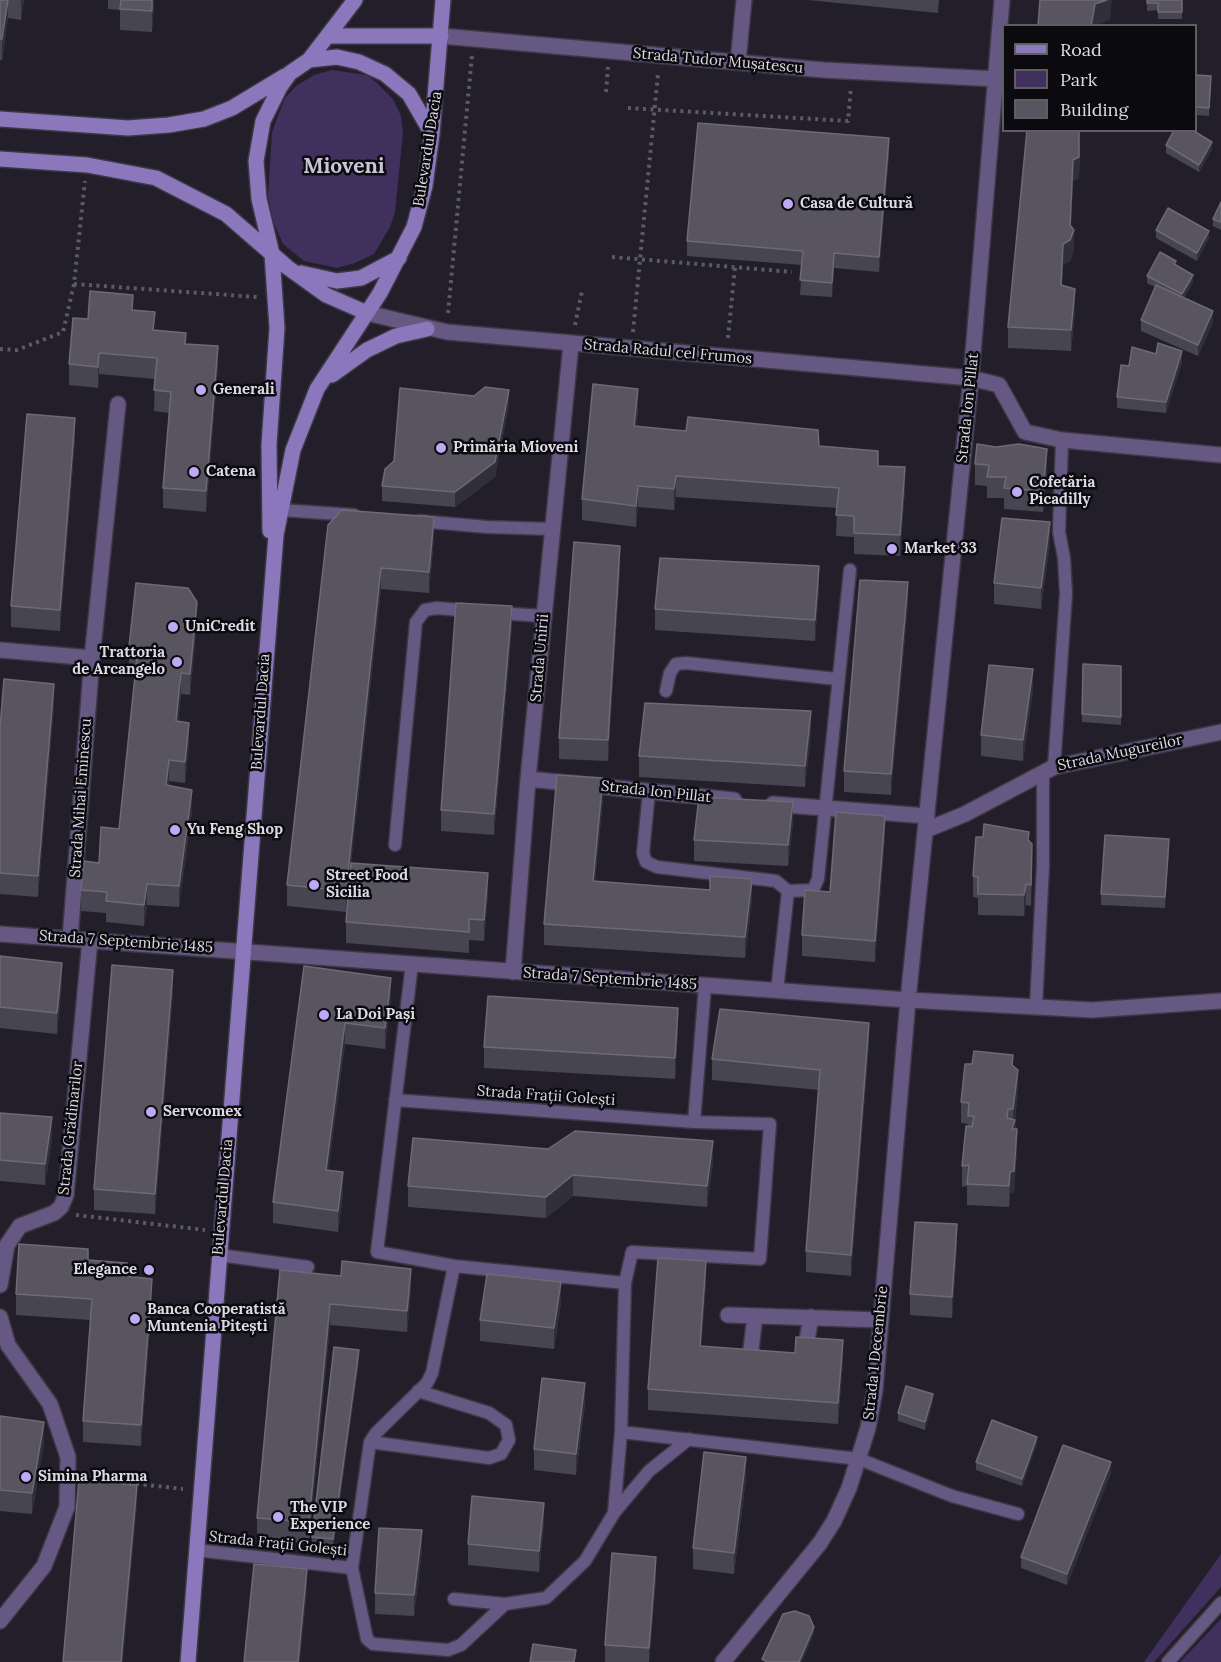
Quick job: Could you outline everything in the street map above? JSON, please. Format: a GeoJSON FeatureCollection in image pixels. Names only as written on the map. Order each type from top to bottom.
{"type":"FeatureCollection","features":[{"type":"Feature","properties":{"kind":"main road","name":"Bulevardul Dacia"},"geometry":{"type":"LineString","coordinates":[[270,588],[269,445],[277,328],[272,254],[259,200],[256,161],[263,121],[290,73],[309,60],[355,0]]}},
{"type":"Feature","properties":{"kind":"main road","name":"Bulevardul Dacia"},"geometry":{"type":"LineString","coordinates":[[188,1662],[270,588],[280,510],[292,450],[317,390],[367,313],[414,227],[425,186],[432,134],[443,0]]}},
{"type":"Feature","properties":{"kind":"main road"},"geometry":{"type":"LineString","coordinates":[[328,36],[441,36]]}},
{"type":"Feature","properties":{"kind":"main road"},"geometry":{"type":"LineString","coordinates":[[309,60],[337,57],[359,62],[385,74],[409,94],[432,134]]}},
{"type":"Feature","properties":{"kind":"main road"},"geometry":{"type":"LineString","coordinates":[[0,119],[128,128],[169,125],[204,118],[232,108],[290,73]]}},
{"type":"Feature","properties":{"kind":"main road"},"geometry":{"type":"LineString","coordinates":[[0,159],[87,165],[132,171],[156,178],[182,189],[226,214],[287,267],[326,295],[367,313]]}},
{"type":"Feature","properties":{"kind":"main road"},"geometry":{"type":"LineString","coordinates":[[287,267],[309,276],[337,281],[361,278],[399,258]]}},
{"type":"Feature","properties":{"kind":"main road"},"geometry":{"type":"LineString","coordinates":[[317,390],[340,367],[367,350],[396,336],[427,329]]}},
{"type":"Feature","properties":{"kind":"street"},"geometry":{"type":"LineString","coordinates":[[738,62],[744,0]]}},
{"type":"Feature","properties":{"kind":"street","name":"Strada Ion Pillat"},"geometry":{"type":"LineString","coordinates":[[908,1000],[971,378],[1002,0]]}},
{"type":"Feature","properties":{"kind":"street","name":"Strada Tudor Mușatescu"},"geometry":{"type":"LineString","coordinates":[[441,36],[853,71],[996,79]]}},
{"type":"Feature","properties":{"kind":"street","name":"Strada Radul cel Frumos"},"geometry":{"type":"LineString","coordinates":[[367,313],[447,332],[971,378],[999,385],[1025,432],[1062,440],[1221,455]]}},
{"type":"Feature","properties":{"kind":"street","name":"Strada Unirii"},"geometry":{"type":"LineString","coordinates":[[513,972],[528,779],[571,344]]}},
{"type":"Feature","properties":{"kind":"street","name":"Strada Mihai Eminescu"},"geometry":{"type":"LineString","coordinates":[[70,939],[92,658],[118,404]]}},
{"type":"Feature","properties":{"kind":"street"},"geometry":{"type":"LineString","coordinates":[[0,650],[92,658]]}},
{"type":"Feature","properties":{"kind":"street","name":"Strada Mugureilor"},"geometry":{"type":"LineString","coordinates":[[926,823],[964,814],[1048,769],[1221,732]]}},
{"type":"Feature","properties":{"kind":"street","name":"Strada Ion Pillat"},"geometry":{"type":"LineString","coordinates":[[528,779],[825,810],[926,823]]}},
{"type":"Feature","properties":{"kind":"street","name":"Strada 7 Septembrie 1485"},"geometry":{"type":"LineString","coordinates":[[0,934],[908,1000],[1092,1010],[1221,1001]]}},
{"type":"Feature","properties":{"kind":"street","name":"Strada Grădinarilor"},"geometry":{"type":"LineString","coordinates":[[0,1286],[7,1245],[20,1226],[54,1213],[61,1207],[66,1195],[90,940]]}},
{"type":"Feature","properties":{"kind":"street","name":"Strada 1 Decembrie"},"geometry":{"type":"LineString","coordinates":[[723,1662],[820,1543],[834,1521],[859,1459],[874,1390],[908,1000]]}},
{"type":"Feature","properties":{"kind":"street"},"geometry":{"type":"LineString","coordinates":[[728,1315],[881,1320]]}},
{"type":"Feature","properties":{"kind":"street"},"geometry":{"type":"LineString","coordinates":[[749,1366],[755,1316]]}},
{"type":"Feature","properties":{"kind":"street"},"geometry":{"type":"LineString","coordinates":[[0,1317],[8,1345],[50,1404],[69,1457],[67,1507],[44,1566],[0,1621]]}},
{"type":"Feature","properties":{"kind":"street"},"geometry":{"type":"LineString","coordinates":[[804,1357],[811,1317]]}},
{"type":"Feature","properties":{"kind":"lane"},"geometry":{"type":"LineString","coordinates":[[1036,1007],[1048,769],[1066,594],[1064,558],[1059,532],[1062,440]]}},
{"type":"Feature","properties":{"kind":"lane"},"geometry":{"type":"LineString","coordinates":[[280,510],[371,516]]}},
{"type":"Feature","properties":{"kind":"lane"},"geometry":{"type":"LineString","coordinates":[[406,520],[487,527],[552,528]]}},
{"type":"Feature","properties":{"kind":"lane"},"geometry":{"type":"LineString","coordinates":[[650,791],[643,853],[646,862],[657,867],[776,881],[788,891],[813,890],[818,879],[850,570]]}},
{"type":"Feature","properties":{"kind":"lane"},"geometry":{"type":"LineString","coordinates":[[395,845],[417,622],[425,610],[437,608],[544,616]]}},
{"type":"Feature","properties":{"kind":"lane"},"geometry":{"type":"LineString","coordinates":[[666,691],[670,674],[676,664],[686,663],[837,679]]}},
{"type":"Feature","properties":{"kind":"lane"},"geometry":{"type":"LineString","coordinates":[[777,991],[788,891]]}},
{"type":"Feature","properties":{"kind":"lane"},"geometry":{"type":"LineString","coordinates":[[412,964],[377,1252],[454,1266],[625,1282]]}},
{"type":"Feature","properties":{"kind":"lane"},"geometry":{"type":"LineString","coordinates":[[694,1122],[705,986]]}},
{"type":"Feature","properties":{"kind":"lane","name":"Strada Frații Golești"},"geometry":{"type":"LineString","coordinates":[[395,1100],[694,1122],[770,1124],[760,1259],[633,1252],[625,1282],[621,1432],[614,1514],[585,1561],[546,1598],[505,1604],[454,1599]]}},
{"type":"Feature","properties":{"kind":"lane"},"geometry":{"type":"LineString","coordinates":[[219,1255],[308,1267]]}},
{"type":"Feature","properties":{"kind":"lane"},"geometry":{"type":"LineString","coordinates":[[418,1391],[489,1413],[506,1425],[508,1440],[501,1454],[489,1458],[370,1442],[418,1391],[432,1372],[454,1266]]}},
{"type":"Feature","properties":{"kind":"lane"},"geometry":{"type":"LineString","coordinates":[[621,1432],[859,1459],[952,1496],[1018,1514]]}},
{"type":"Feature","properties":{"kind":"lane"},"geometry":{"type":"LineString","coordinates":[[614,1514],[649,1472],[689,1439]]}},
{"type":"Feature","properties":{"kind":"lane","name":"Strada Frații Golești"},"geometry":{"type":"LineString","coordinates":[[196,1550],[352,1568],[370,1442]]}},
{"type":"Feature","properties":{"kind":"lane"},"geometry":{"type":"LineString","coordinates":[[352,1568],[367,1639],[373,1644],[448,1650],[461,1645],[505,1604]]}},
{"type":"Feature","properties":{"kind":"lane"},"geometry":{"type":"LineString","coordinates":[[1168,1662],[1221,1603]]}},
{"type":"Feature","properties":{"kind":"path"},"geometry":{"type":"LineString","coordinates":[[447,332],[474,39]]}},
{"type":"Feature","properties":{"kind":"path"},"geometry":{"type":"LineString","coordinates":[[606,92],[609,52]]}},
{"type":"Feature","properties":{"kind":"path"},"geometry":{"type":"LineString","coordinates":[[631,349],[660,55]]}},
{"type":"Feature","properties":{"kind":"path"},"geometry":{"type":"LineString","coordinates":[[628,108],[848,121],[853,71]]}},
{"type":"Feature","properties":{"kind":"path"},"geometry":{"type":"LineString","coordinates":[[0,349],[17,350],[63,332],[74,284],[87,165]]}},
{"type":"Feature","properties":{"kind":"path"},"geometry":{"type":"LineString","coordinates":[[612,257],[792,272]]}},
{"type":"Feature","properties":{"kind":"path"},"geometry":{"type":"LineString","coordinates":[[726,357],[735,267]]}},
{"type":"Feature","properties":{"kind":"path"},"geometry":{"type":"LineString","coordinates":[[74,284],[276,298]]}},
{"type":"Feature","properties":{"kind":"path"},"geometry":{"type":"LineString","coordinates":[[571,344],[582,291]]}},
{"type":"Feature","properties":{"kind":"path"},"geometry":{"type":"LineString","coordinates":[[54,1213],[221,1232]]}},
{"type":"Feature","properties":{"kind":"path"},"geometry":{"type":"LineString","coordinates":[[68,1476],[201,1491]]}},
{"type":"Feature","properties":{"kind":"green space"},"geometry":{"type":"Polygon","coordinates":[[[332,70],[367,75],[378,84],[393,99],[401,116],[403,133],[395,212],[390,227],[374,254],[337,268],[304,261],[283,244],[273,221],[268,197],[272,132],[285,98],[296,86],[314,75],[332,70]]]}},
{"type":"Feature","properties":{"kind":"green space"},"geometry":{"type":"Polygon","coordinates":[[[1221,1554],[1221,1587],[1154,1662],[1144,1662],[1221,1554]]]}},
{"type":"Feature","properties":{"kind":"green space"},"geometry":{"type":"Polygon","coordinates":[[[1221,1619],[1221,1662],[1180,1662],[1221,1619]]]}},
{"type":"Feature","properties":{"kind":"building"},"geometry":{"type":"Polygon","coordinates":[[[0,0],[8,0],[2,39],[0,39],[0,0]]]}},
{"type":"Feature","properties":{"kind":"building"},"geometry":{"type":"Polygon","coordinates":[[[121,0],[152,0],[152,11],[120,9],[121,0]]]}},
{"type":"Feature","properties":{"kind":"building"},"geometry":{"type":"Polygon","coordinates":[[[1040,0],[1107,0],[1095,4],[1091,24],[1038,24],[1040,0]]]}},
{"type":"Feature","properties":{"kind":"building"},"geometry":{"type":"Polygon","coordinates":[[[1147,0],[1182,0],[1182,12],[1158,12],[1158,3],[1147,3],[1147,0]]]}},
{"type":"Feature","properties":{"kind":"building"},"geometry":{"type":"Polygon","coordinates":[[[1197,75],[1211,76],[1209,108],[1197,107],[1197,75]]]}},
{"type":"Feature","properties":{"kind":"building","name":"Casa de Cultură"},"geometry":{"type":"Polygon","coordinates":[[[698,123],[889,138],[879,257],[834,253],[832,283],[800,280],[803,251],[687,241],[698,123]]]}},
{"type":"Feature","properties":{"kind":"building"},"geometry":{"type":"Polygon","coordinates":[[[1027,132],[1079,132],[1079,157],[1073,160],[1070,225],[1074,230],[1070,240],[1063,244],[1061,285],[1075,289],[1071,330],[1008,327],[1027,132]]]}},
{"type":"Feature","properties":{"kind":"building"},"geometry":{"type":"Polygon","coordinates":[[[1173,132],[1195,132],[1212,142],[1199,165],[1166,145],[1173,132]]]}},
{"type":"Feature","properties":{"kind":"building"},"geometry":{"type":"Polygon","coordinates":[[[1221,202],[1221,222],[1213,219],[1221,202]]]}},
{"type":"Feature","properties":{"kind":"building"},"geometry":{"type":"Polygon","coordinates":[[[1168,208],[1209,231],[1197,253],[1156,230],[1168,208]]]}},
{"type":"Feature","properties":{"kind":"building"},"geometry":{"type":"Polygon","coordinates":[[[1160,252],[1176,261],[1174,264],[1193,275],[1182,294],[1147,276],[1160,252]]]}},
{"type":"Feature","properties":{"kind":"building"},"geometry":{"type":"Polygon","coordinates":[[[1156,285],[1213,311],[1198,345],[1141,320],[1156,285]]]}},
{"type":"Feature","properties":{"kind":"building"},"geometry":{"type":"Polygon","coordinates":[[[90,291],[133,295],[132,310],[155,312],[153,330],[186,333],[185,344],[218,346],[206,491],[163,488],[171,392],[154,390],[157,358],[99,353],[98,367],[69,364],[73,318],[88,319],[90,291]]]}},
{"type":"Feature","properties":{"kind":"building"},"geometry":{"type":"Polygon","coordinates":[[[1158,343],[1182,351],[1166,402],[1117,397],[1121,365],[1129,366],[1132,347],[1156,354],[1158,343]]]}},
{"type":"Feature","properties":{"kind":"building"},"geometry":{"type":"Polygon","coordinates":[[[593,384],[638,389],[634,426],[686,431],[688,417],[818,430],[819,446],[878,451],[878,466],[905,467],[900,535],[854,533],[854,516],[836,515],[839,488],[676,476],[674,489],[638,486],[636,506],[582,499],[593,384]]]}},
{"type":"Feature","properties":{"kind":"building"},"geometry":{"type":"Polygon","coordinates":[[[485,387],[509,390],[495,462],[455,492],[382,486],[385,469],[394,461],[400,388],[474,396],[485,387]]]}},
{"type":"Feature","properties":{"kind":"building"},"geometry":{"type":"Polygon","coordinates":[[[27,414],[75,418],[60,610],[11,606],[27,414]]]}},
{"type":"Feature","properties":{"kind":"building"},"geometry":{"type":"Polygon","coordinates":[[[977,444],[996,447],[1019,444],[1047,449],[1043,491],[1004,488],[1006,477],[987,477],[989,465],[975,464],[977,444]]]}},
{"type":"Feature","properties":{"kind":"building"},"geometry":{"type":"Polygon","coordinates":[[[342,510],[434,517],[429,572],[381,568],[346,891],[287,885],[328,525],[342,510]]]}},
{"type":"Feature","properties":{"kind":"building"},"geometry":{"type":"Polygon","coordinates":[[[1002,518],[1050,522],[1041,588],[994,583],[1002,518]]]}},
{"type":"Feature","properties":{"kind":"building"},"geometry":{"type":"Polygon","coordinates":[[[574,542],[620,546],[608,740],[559,738],[574,542]]]}},
{"type":"Feature","properties":{"kind":"building"},"geometry":{"type":"Polygon","coordinates":[[[660,558],[819,566],[815,620],[655,609],[660,558]]]}},
{"type":"Feature","properties":{"kind":"building"},"geometry":{"type":"Polygon","coordinates":[[[860,580],[908,582],[891,774],[844,771],[860,580]]]}},
{"type":"Feature","properties":{"kind":"building"},"geometry":{"type":"Polygon","coordinates":[[[136,583],[188,588],[197,602],[190,674],[181,673],[176,721],[189,723],[185,762],[169,760],[166,785],[192,790],[179,886],[147,884],[144,905],[106,901],[107,892],[81,890],[84,861],[99,863],[101,827],[119,829],[138,647],[129,646],[136,583]]]}},
{"type":"Feature","properties":{"kind":"building"},"geometry":{"type":"Polygon","coordinates":[[[456,603],[512,606],[494,814],[441,810],[456,603]]]}},
{"type":"Feature","properties":{"kind":"building"},"geometry":{"type":"Polygon","coordinates":[[[1083,664],[1121,666],[1121,717],[1082,714],[1083,664]]]}},
{"type":"Feature","properties":{"kind":"building"},"geometry":{"type":"Polygon","coordinates":[[[989,665],[1033,669],[1023,740],[981,735],[989,665]]]}},
{"type":"Feature","properties":{"kind":"building"},"geometry":{"type":"Polygon","coordinates":[[[4,679],[54,684],[38,876],[0,873],[0,728],[4,679]]]}},
{"type":"Feature","properties":{"kind":"building"},"geometry":{"type":"Polygon","coordinates":[[[645,703],[811,711],[805,766],[639,756],[645,703]]]}},
{"type":"Feature","properties":{"kind":"building"},"geometry":{"type":"Polygon","coordinates":[[[557,775],[603,778],[593,881],[710,890],[710,876],[752,879],[745,937],[544,924],[557,775]]]}},
{"type":"Feature","properties":{"kind":"building"},"geometry":{"type":"Polygon","coordinates":[[[699,797],[793,802],[788,845],[694,840],[699,797]]]}},
{"type":"Feature","properties":{"kind":"building"},"geometry":{"type":"Polygon","coordinates":[[[836,812],[885,816],[875,941],[802,935],[805,890],[830,892],[836,812]]]}},
{"type":"Feature","properties":{"kind":"building"},"geometry":{"type":"Polygon","coordinates":[[[984,824],[1029,832],[1028,840],[1032,844],[1031,885],[1026,884],[1024,895],[978,894],[978,877],[973,876],[976,837],[983,837],[984,824]]]}},
{"type":"Feature","properties":{"kind":"building"},"geometry":{"type":"Polygon","coordinates":[[[1105,835],[1169,839],[1165,897],[1101,894],[1105,835]]]}},
{"type":"Feature","properties":{"kind":"building"},"geometry":{"type":"Polygon","coordinates":[[[351,863],[488,873],[484,920],[469,919],[469,932],[346,922],[351,863]]]}},
{"type":"Feature","properties":{"kind":"building"},"geometry":{"type":"Polygon","coordinates":[[[0,956],[62,963],[57,1013],[0,1007],[0,956]]]}},
{"type":"Feature","properties":{"kind":"building"},"geometry":{"type":"Polygon","coordinates":[[[112,965],[173,970],[155,1194],[94,1189],[112,965]]]}},
{"type":"Feature","properties":{"kind":"building"},"geometry":{"type":"Polygon","coordinates":[[[304,966],[391,978],[385,1028],[345,1023],[326,1170],[343,1172],[338,1211],[273,1202],[304,966]]]}},
{"type":"Feature","properties":{"kind":"building"},"geometry":{"type":"Polygon","coordinates":[[[488,996],[678,1008],[675,1058],[484,1047],[488,996]]]}},
{"type":"Feature","properties":{"kind":"building"},"geometry":{"type":"Polygon","coordinates":[[[720,1009],[869,1023],[851,1255],[806,1251],[820,1070],[712,1059],[720,1009]]]}},
{"type":"Feature","properties":{"kind":"building"},"geometry":{"type":"Polygon","coordinates":[[[974,1051],[1013,1055],[1012,1065],[1018,1070],[1013,1109],[1008,1109],[1007,1118],[1015,1120],[1012,1129],[1017,1129],[1014,1171],[1010,1172],[1009,1186],[967,1184],[969,1165],[962,1166],[966,1126],[972,1127],[974,1116],[968,1116],[969,1103],[961,1102],[965,1064],[972,1064],[974,1051]]]}},
{"type":"Feature","properties":{"kind":"building"},"geometry":{"type":"Polygon","coordinates":[[[0,1113],[52,1117],[45,1164],[0,1160],[0,1113]]]}},
{"type":"Feature","properties":{"kind":"building"},"geometry":{"type":"Polygon","coordinates":[[[575,1131],[713,1141],[707,1186],[573,1175],[546,1197],[408,1186],[413,1138],[548,1149],[575,1131]]]}},
{"type":"Feature","properties":{"kind":"building"},"geometry":{"type":"Polygon","coordinates":[[[915,1222],[957,1224],[952,1297],[910,1294],[915,1222]]]}},
{"type":"Feature","properties":{"kind":"building"},"geometry":{"type":"Polygon","coordinates":[[[19,1244],[88,1249],[88,1260],[127,1263],[126,1276],[152,1279],[141,1425],[83,1421],[92,1299],[16,1294],[19,1244]]]}},
{"type":"Feature","properties":{"kind":"building"},"geometry":{"type":"Polygon","coordinates":[[[658,1258],[706,1261],[700,1346],[795,1353],[796,1337],[843,1340],[838,1403],[648,1389],[658,1258]]]}},
{"type":"Feature","properties":{"kind":"building"},"geometry":{"type":"Polygon","coordinates":[[[342,1261],[411,1269],[407,1311],[330,1304],[309,1522],[257,1518],[280,1270],[341,1276],[342,1261]]]}},
{"type":"Feature","properties":{"kind":"building"},"geometry":{"type":"Polygon","coordinates":[[[487,1274],[561,1282],[554,1328],[480,1320],[487,1274]]]}},
{"type":"Feature","properties":{"kind":"building"},"geometry":{"type":"Polygon","coordinates":[[[334,1347],[359,1350],[333,1539],[312,1537],[334,1347]]]}},
{"type":"Feature","properties":{"kind":"building"},"geometry":{"type":"Polygon","coordinates":[[[542,1378],[585,1383],[576,1454],[534,1449],[542,1378]]]}},
{"type":"Feature","properties":{"kind":"building"},"geometry":{"type":"Polygon","coordinates":[[[906,1386],[933,1394],[925,1422],[898,1413],[906,1386]]]}},
{"type":"Feature","properties":{"kind":"building"},"geometry":{"type":"Polygon","coordinates":[[[0,1416],[44,1422],[32,1493],[0,1490],[0,1416]]]}},
{"type":"Feature","properties":{"kind":"building"},"geometry":{"type":"Polygon","coordinates":[[[992,1420],[1037,1437],[1022,1479],[976,1462],[992,1420]]]}},
{"type":"Feature","properties":{"kind":"building"},"geometry":{"type":"Polygon","coordinates":[[[1063,1445],[1111,1462],[1067,1574],[1021,1557],[1063,1445]]]}},
{"type":"Feature","properties":{"kind":"building"},"geometry":{"type":"Polygon","coordinates":[[[704,1452],[746,1457],[734,1553],[693,1548],[704,1452]]]}},
{"type":"Feature","properties":{"kind":"building"},"geometry":{"type":"Polygon","coordinates":[[[79,1480],[137,1485],[121,1662],[63,1662],[79,1480]]]}},
{"type":"Feature","properties":{"kind":"building"},"geometry":{"type":"Polygon","coordinates":[[[472,1496],[544,1503],[539,1551],[468,1544],[472,1496]]]}},
{"type":"Feature","properties":{"kind":"building"},"geometry":{"type":"Polygon","coordinates":[[[379,1528],[422,1530],[414,1595],[375,1593],[379,1528]]]}},
{"type":"Feature","properties":{"kind":"building"},"geometry":{"type":"Polygon","coordinates":[[[612,1553],[656,1557],[649,1648],[605,1645],[612,1553]]]}},
{"type":"Feature","properties":{"kind":"building"},"geometry":{"type":"Polygon","coordinates":[[[254,1564],[307,1569],[298,1662],[244,1662],[254,1564]]]}},
{"type":"Feature","properties":{"kind":"building"},"geometry":{"type":"Polygon","coordinates":[[[795,1611],[809,1616],[814,1627],[799,1662],[767,1662],[762,1659],[783,1614],[795,1611]]]}},
{"type":"Feature","properties":{"kind":"building"},"geometry":{"type":"Polygon","coordinates":[[[533,1644],[576,1650],[574,1662],[530,1662],[533,1644]]]}},
{"type":"Feature","properties":{"kind":"place","name":"Casa de Cultură"},"geometry":{"type":"Point","coordinates":[788,204]}},
{"type":"Feature","properties":{"kind":"place","name":"Generali"},"geometry":{"type":"Point","coordinates":[201,390]}},
{"type":"Feature","properties":{"kind":"place","name":"Primăria Mioveni"},"geometry":{"type":"Point","coordinates":[441,448]}},
{"type":"Feature","properties":{"kind":"place","name":"Catena"},"geometry":{"type":"Point","coordinates":[194,472]}},
{"type":"Feature","properties":{"kind":"place","name":"Cofetăria Picadilly"},"geometry":{"type":"Point","coordinates":[1017,492]}},
{"type":"Feature","properties":{"kind":"place","name":"Market 33"},"geometry":{"type":"Point","coordinates":[892,549]}},
{"type":"Feature","properties":{"kind":"place","name":"UniCredit"},"geometry":{"type":"Point","coordinates":[173,627]}},
{"type":"Feature","properties":{"kind":"place","name":"Trattoria de Arcangelo"},"geometry":{"type":"Point","coordinates":[177,662]}},
{"type":"Feature","properties":{"kind":"place","name":"Yu Feng Shop"},"geometry":{"type":"Point","coordinates":[175,830]}},
{"type":"Feature","properties":{"kind":"place","name":"Street Food Sicilia"},"geometry":{"type":"Point","coordinates":[314,885]}},
{"type":"Feature","properties":{"kind":"place","name":"La Doi Pași"},"geometry":{"type":"Point","coordinates":[324,1015]}},
{"type":"Feature","properties":{"kind":"place","name":"Servcomex"},"geometry":{"type":"Point","coordinates":[151,1112]}},
{"type":"Feature","properties":{"kind":"place","name":"Elegance"},"geometry":{"type":"Point","coordinates":[149,1270]}},
{"type":"Feature","properties":{"kind":"place","name":"Banca Cooperatistă Muntenia Pitești"},"geometry":{"type":"Point","coordinates":[135,1319]}},
{"type":"Feature","properties":{"kind":"place","name":"Simina Pharma"},"geometry":{"type":"Point","coordinates":[26,1477]}},
{"type":"Feature","properties":{"kind":"place","name":"The VIP Experience"},"geometry":{"type":"Point","coordinates":[278,1517]}},
{"type":"Feature","properties":{"kind":"district","name":"Mioveni"},"geometry":{"type":"Point","coordinates":[344,167]}}]}
